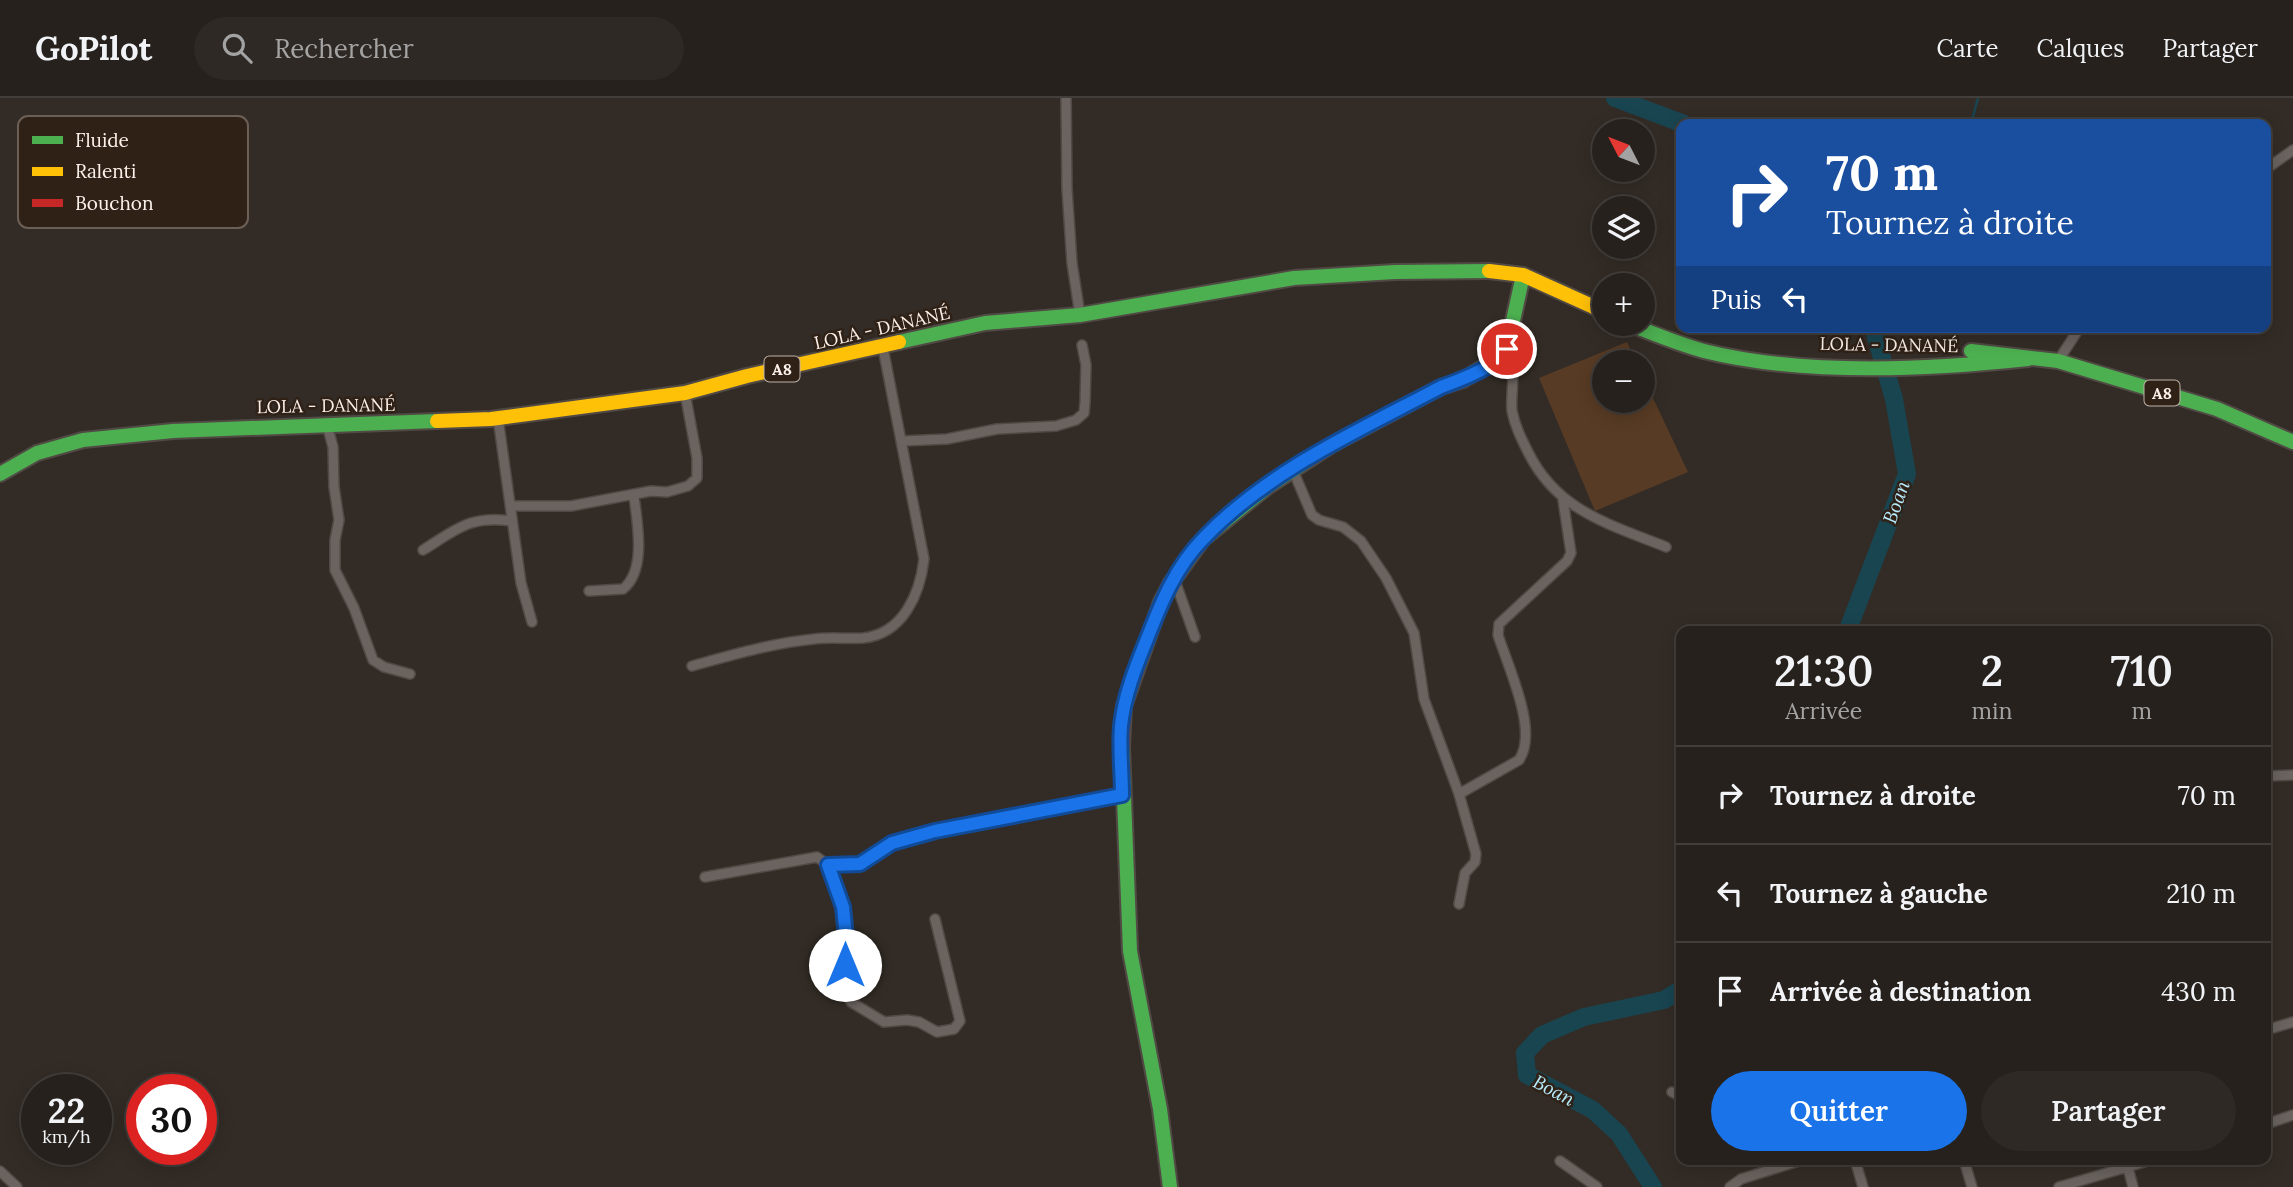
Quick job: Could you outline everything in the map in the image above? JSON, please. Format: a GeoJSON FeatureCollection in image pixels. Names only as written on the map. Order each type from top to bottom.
{"type":"FeatureCollection","features":[{"type":"Feature","properties":{"kind":"main road","name":"LOLA - DANANÉ"},"geometry":{"type":"LineString","coordinates":[[0,474],[37,453],[83,440],[173,431],[498,418],[685,393],[747,376],[883,348],[985,323],[1080,315],[1294,278],[1395,272],[1494,271],[1523,275],[1592,306]]}},
{"type":"Feature","properties":{"kind":"main road"},"geometry":{"type":"LineString","coordinates":[[1170,1187],[1160,1109],[1133,972],[1125,886],[1121,737],[1124,706],[1138,661],[1161,602],[1174,578],[1203,538],[1237,508],[1292,468],[1429,393],[1463,380],[1506,354],[1523,275]]}},
{"type":"Feature","properties":{"kind":"main road","name":"LOLA - DANANÉ"},"geometry":{"type":"LineString","coordinates":[[1655,334],[1680,344],[1730,356],[1857,367],[1975,366],[2028,359]]}},
{"type":"Feature","properties":{"kind":"main road","name":"LOLA - DANANÉ"},"geometry":{"type":"LineString","coordinates":[[1971,351],[2058,362],[2217,409],[2293,442]]}},
{"type":"Feature","properties":{"kind":"street"},"geometry":{"type":"LineString","coordinates":[[1066,98],[1067,189],[1072,263],[1080,315]]}},
{"type":"Feature","properties":{"kind":"street"},"geometry":{"type":"LineString","coordinates":[[2271,165],[2293,150]]}},
{"type":"Feature","properties":{"kind":"street"},"geometry":{"type":"LineString","coordinates":[[2058,362],[2076,333]]}},
{"type":"Feature","properties":{"kind":"street"},"geometry":{"type":"LineString","coordinates":[[902,442],[947,439],[997,429],[1056,426],[1076,421],[1084,413],[1085,402],[1086,365],[1082,345]]}},
{"type":"Feature","properties":{"kind":"street"},"geometry":{"type":"LineString","coordinates":[[692,666],[757,649],[815,638],[865,638],[891,627],[905,616],[924,559],[883,348]]}},
{"type":"Feature","properties":{"kind":"street"},"geometry":{"type":"LineString","coordinates":[[1506,354],[1513,364],[1512,408],[1519,434],[1540,475],[1563,500],[1603,522],[1666,547]]}},
{"type":"Feature","properties":{"kind":"street"},"geometry":{"type":"LineString","coordinates":[[512,506],[571,506],[651,491],[667,492],[684,488],[697,478],[697,458],[685,393]]}},
{"type":"Feature","properties":{"kind":"street"},"geometry":{"type":"LineString","coordinates":[[498,418],[521,583],[532,622]]}},
{"type":"Feature","properties":{"kind":"street"},"geometry":{"type":"LineString","coordinates":[[327,425],[333,447],[334,487],[339,520],[335,540],[335,570],[354,608],[373,660],[384,667],[410,674]]}},
{"type":"Feature","properties":{"kind":"street"},"geometry":{"type":"LineString","coordinates":[[1292,468],[1312,515],[1343,527],[1361,541],[1414,633],[1424,699],[1459,794],[1476,855],[1475,862],[1465,873],[1459,904]]}},
{"type":"Feature","properties":{"kind":"street"},"geometry":{"type":"LineString","coordinates":[[589,591],[623,589],[631,580],[638,548],[634,496]]}},
{"type":"Feature","properties":{"kind":"street"},"geometry":{"type":"LineString","coordinates":[[1459,794],[1519,760],[1525,752],[1528,728],[1498,635],[1499,624],[1567,561],[1571,553],[1563,500]]}},
{"type":"Feature","properties":{"kind":"street"},"geometry":{"type":"LineString","coordinates":[[423,550],[463,524],[492,518],[512,521]]}},
{"type":"Feature","properties":{"kind":"street"},"geometry":{"type":"LineString","coordinates":[[1174,578],[1195,637]]}},
{"type":"Feature","properties":{"kind":"street"},"geometry":{"type":"LineString","coordinates":[[2271,776],[2293,775]]}},
{"type":"Feature","properties":{"kind":"street"},"geometry":{"type":"LineString","coordinates":[[705,877],[817,858],[828,865],[860,864],[892,843],[935,831],[1122,795]]}},
{"type":"Feature","properties":{"kind":"street"},"geometry":{"type":"LineString","coordinates":[[828,865],[843,907],[847,946],[846,993],[851,1002],[881,1020],[889,1023],[907,1020],[919,1022],[937,1032],[954,1029],[960,1021],[936,919]]}},
{"type":"Feature","properties":{"kind":"street"},"geometry":{"type":"LineString","coordinates":[[2271,1029],[2293,1022]]}},
{"type":"Feature","properties":{"kind":"street"},"geometry":{"type":"LineString","coordinates":[[1672,1092],[1676,1094]]}},
{"type":"Feature","properties":{"kind":"street"},"geometry":{"type":"LineString","coordinates":[[2271,1122],[2293,1115]]}},
{"type":"Feature","properties":{"kind":"street"},"geometry":{"type":"LineString","coordinates":[[1560,1161],[1583,1184],[1597,1187]]}},
{"type":"Feature","properties":{"kind":"street"},"geometry":{"type":"LineString","coordinates":[[1730,1187],[1741,1179],[1786,1165]]}},
{"type":"Feature","properties":{"kind":"street"},"geometry":{"type":"LineString","coordinates":[[1856,1165],[1863,1187]]}},
{"type":"Feature","properties":{"kind":"street"},"geometry":{"type":"LineString","coordinates":[[1965,1165],[1972,1187]]}},
{"type":"Feature","properties":{"kind":"street"},"geometry":{"type":"LineString","coordinates":[[2059,1187],[2124,1165]]}},
{"type":"Feature","properties":{"kind":"street"},"geometry":{"type":"LineString","coordinates":[[2127,1165],[2133,1187]]}},
{"type":"Feature","properties":{"kind":"street"},"geometry":{"type":"LineString","coordinates":[[0,1171],[17,1187]]}},
{"type":"Feature","properties":{"kind":"shaded area"},"geometry":{"type":"Polygon","coordinates":[[[1627,342],[1631,350],[1607,350],[1627,342]]]}},
{"type":"Feature","properties":{"kind":"shaded area"},"geometry":{"type":"Polygon","coordinates":[[[1592,356],[1592,413],[1655,413],[1655,402],[1688,472],[1595,511],[1539,378],[1592,356]]]}},
{"type":"Feature","properties":{"kind":"waterway","name":"Boan"},"geometry":{"type":"LineString","coordinates":[[1615,98],[1676,121]]}},
{"type":"Feature","properties":{"kind":"waterway"},"geometry":{"type":"LineString","coordinates":[[1972,119],[1978,98]]}},
{"type":"Feature","properties":{"kind":"waterway","name":"Boan"},"geometry":{"type":"LineString","coordinates":[[1849,626],[1907,474],[1894,399],[1875,333]]}},
{"type":"Feature","properties":{"kind":"waterway","name":"Boan"},"geometry":{"type":"LineString","coordinates":[[1653,1187],[1619,1134],[1593,1110],[1527,1075],[1525,1053],[1542,1035],[1584,1017],[1664,1000],[1676,993]]}},
{"type":"Feature","properties":{"kind":"traffic: fast"},"geometry":{"type":"LineString","coordinates":[[899,342],[985,323],[1080,315],[1294,278],[1395,272],[1489,271]]}},
{"type":"Feature","properties":{"kind":"traffic: fast"},"geometry":{"type":"LineString","coordinates":[[1171,583],[1203,539],[1267,487],[1333,444],[1441,387],[1463,380],[1506,353],[1523,275]]}},
{"type":"Feature","properties":{"kind":"traffic: fast"},"geometry":{"type":"LineString","coordinates":[[1655,334],[1704,351],[1742,359],[1824,367],[1907,368],[2028,359]]}},
{"type":"Feature","properties":{"kind":"traffic: fast"},"geometry":{"type":"LineString","coordinates":[[1971,351],[2058,361],[2217,409],[2293,442]]}},
{"type":"Feature","properties":{"kind":"traffic: fast"},"geometry":{"type":"LineString","coordinates":[[0,474],[37,453],[83,440],[173,431],[437,421]]}},
{"type":"Feature","properties":{"kind":"traffic: fast"},"geometry":{"type":"LineString","coordinates":[[1122,747],[1130,951],[1160,1109],[1170,1187]]}},
{"type":"Feature","properties":{"kind":"traffic: slow"},"geometry":{"type":"LineString","coordinates":[[1489,271],[1523,275],[1592,306]]}},
{"type":"Feature","properties":{"kind":"traffic: slow"},"geometry":{"type":"LineString","coordinates":[[437,421],[491,419],[685,393],[747,376],[899,342]]}},
{"type":"Feature","properties":{"kind":"traffic: jam"},"geometry":{"type":"LineString","coordinates":[[1122,747],[1124,706],[1161,602],[1171,583]]}},
{"type":"Feature","properties":{"kind":"route"},"geometry":{"type":"LineString","coordinates":[[845,965],[847,946],[843,907],[828,865],[860,864],[892,843],[935,831],[1122,795],[1121,726],[1124,706],[1138,661],[1161,602],[1174,578],[1203,538],[1237,508],[1292,468],[1441,387],[1463,380],[1503,357],[1507,349]]}}]}
